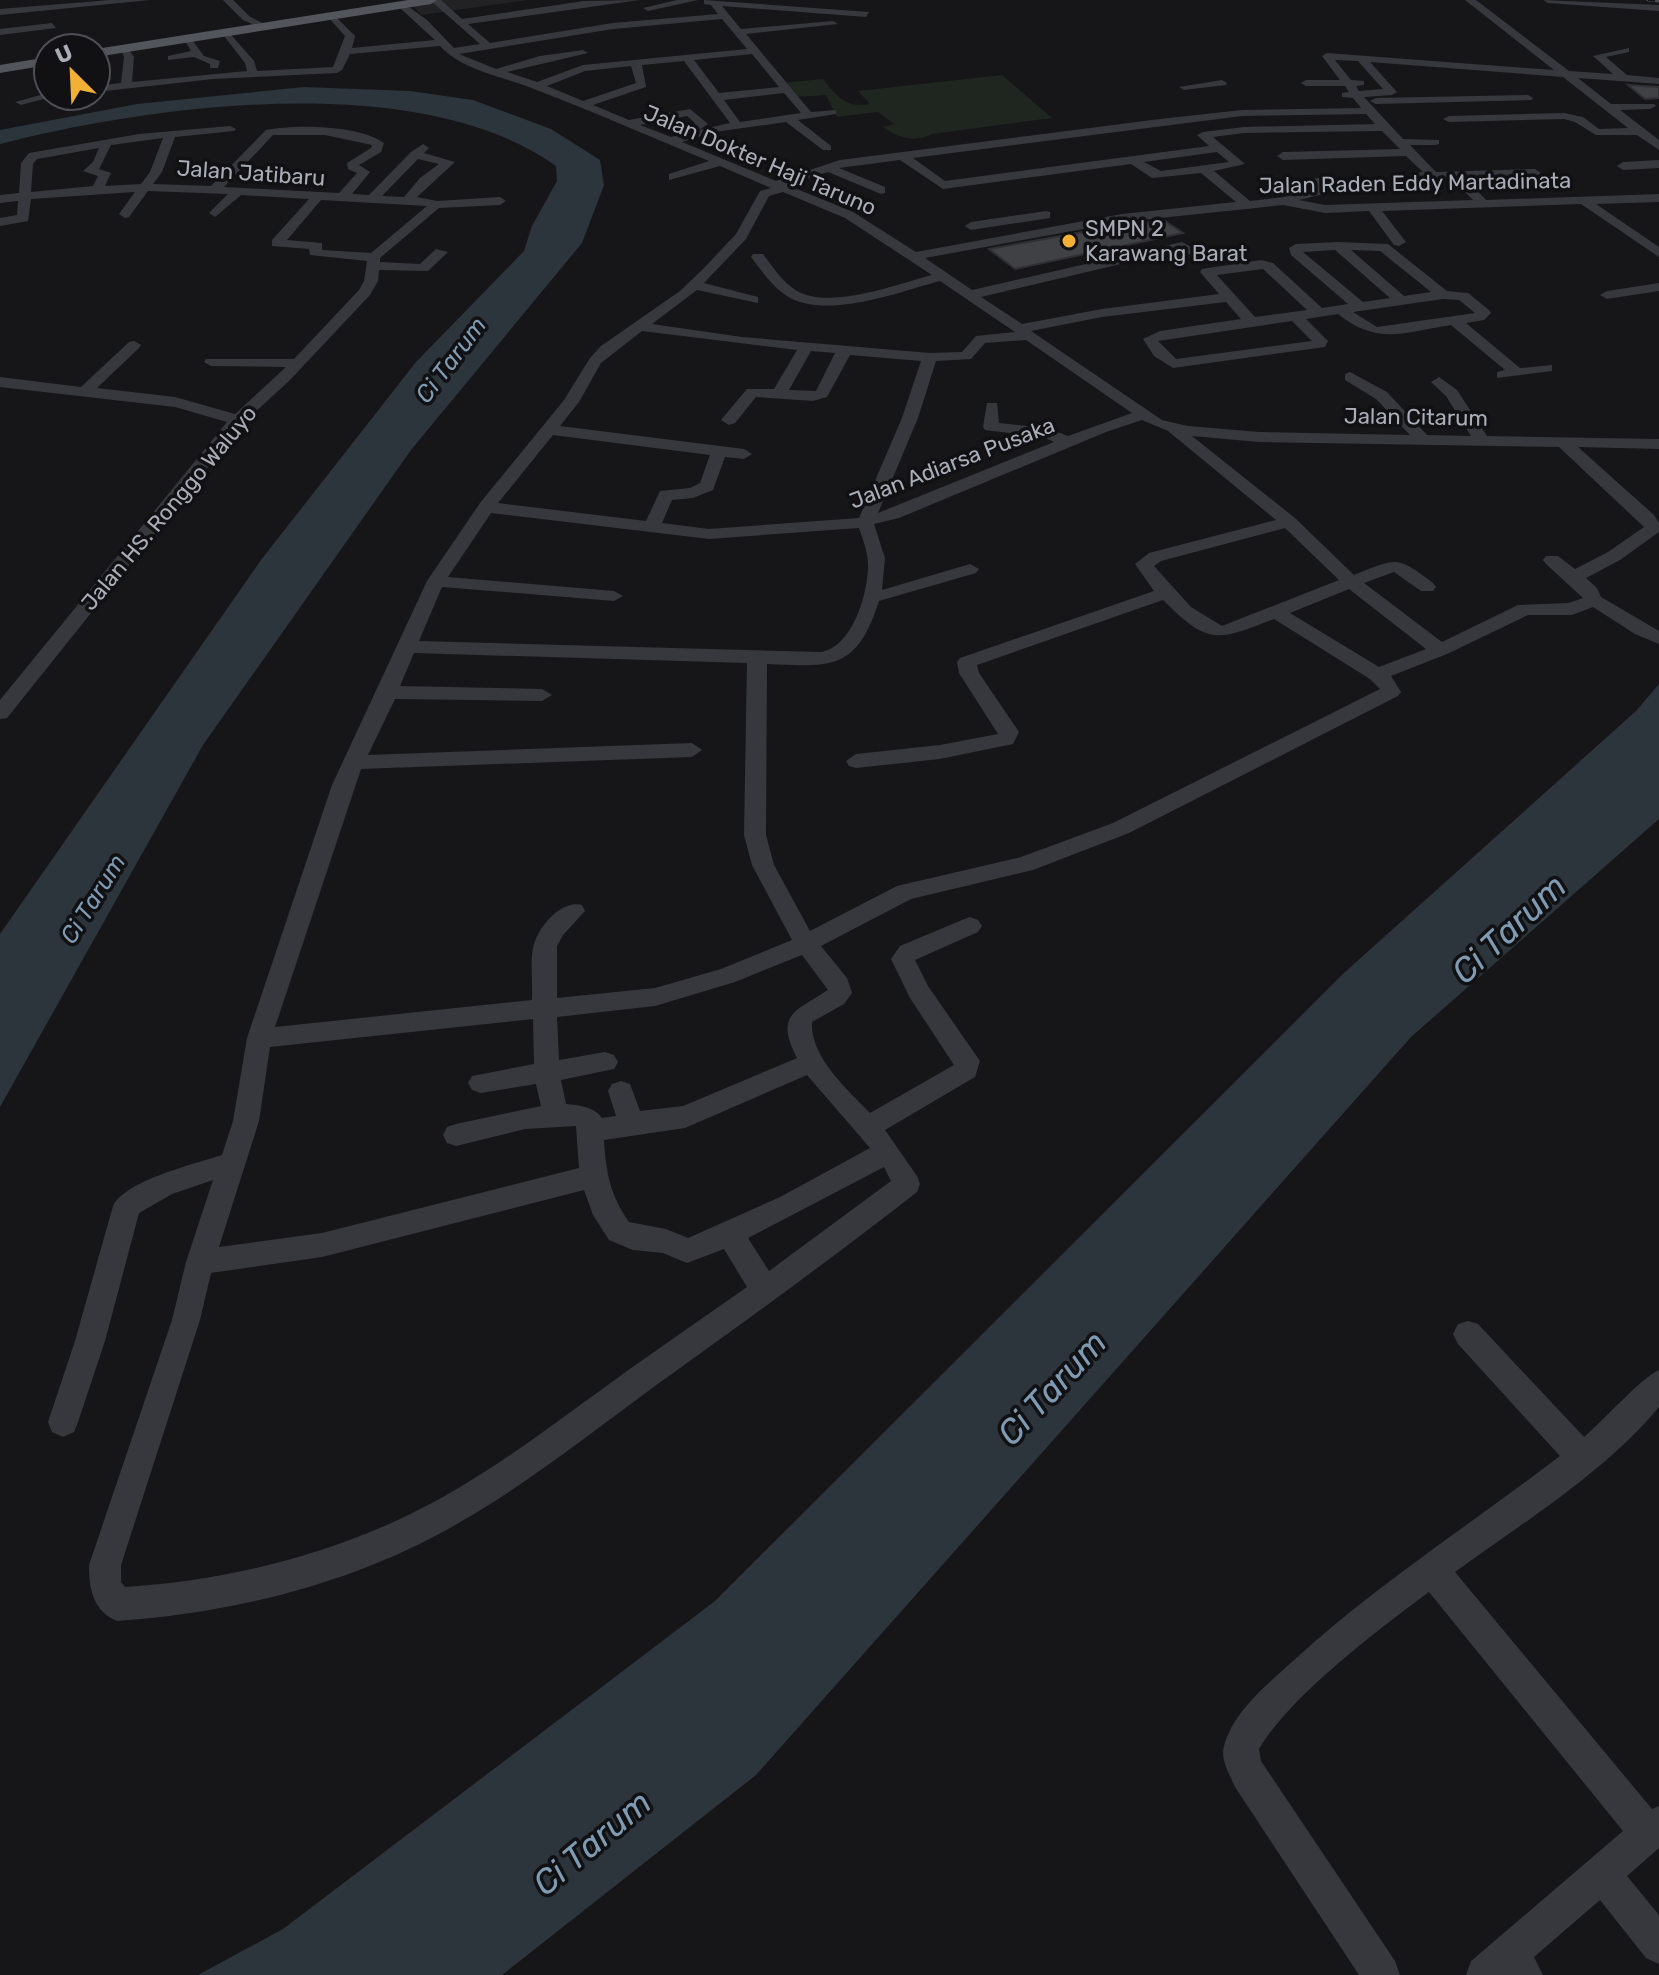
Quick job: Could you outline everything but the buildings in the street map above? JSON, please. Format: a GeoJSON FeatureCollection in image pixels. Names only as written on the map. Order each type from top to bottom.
{"type":"FeatureCollection","features":[{"type":"Feature","properties":{"kind":"main road"},"geometry":{"type":"LineString","coordinates":[[112,51],[182,36],[226,32],[253,24],[332,16],[433,0]]}},
{"type":"Feature","properties":{"kind":"main road"},"geometry":{"type":"LineString","coordinates":[[0,69],[32,64]]}},
{"type":"Feature","properties":{"kind":"street"},"geometry":{"type":"LineString","coordinates":[[0,12],[145,0]]}},
{"type":"Feature","properties":{"kind":"street"},"geometry":{"type":"LineString","coordinates":[[228,0],[253,24]]}},
{"type":"Feature","properties":{"kind":"street"},"geometry":{"type":"LineString","coordinates":[[433,0],[488,46]]}},
{"type":"Feature","properties":{"kind":"street"},"geometry":{"type":"LineString","coordinates":[[460,22],[583,3],[635,0]]}},
{"type":"Feature","properties":{"kind":"street"},"geometry":{"type":"LineString","coordinates":[[602,17],[693,0]]}},
{"type":"Feature","properties":{"kind":"street"},"geometry":{"type":"LineString","coordinates":[[700,0],[715,4],[866,14]]}},
{"type":"Feature","properties":{"kind":"street"},"geometry":{"type":"LineString","coordinates":[[1548,0],[1659,8]]}},
{"type":"Feature","properties":{"kind":"street"},"geometry":{"type":"LineString","coordinates":[[1479,1],[1652,139]]}},
{"type":"Feature","properties":{"kind":"street"},"geometry":{"type":"LineString","coordinates":[[115,2],[119,18]]}},
{"type":"Feature","properties":{"kind":"street"},"geometry":{"type":"LineString","coordinates":[[583,3],[613,26]]}},
{"type":"Feature","properties":{"kind":"street"},"geometry":{"type":"LineString","coordinates":[[715,4],[808,115]]}},
{"type":"Feature","properties":{"kind":"street","name":"Jalan Dokter Haji Taruno"},"geometry":{"type":"LineString","coordinates":[[402,5],[422,19],[446,47],[467,62],[537,86],[849,215],[914,256],[1143,415],[1173,428]]}},
{"type":"Feature","properties":{"kind":"street"},"geometry":{"type":"LineString","coordinates":[[560,7],[578,21]]}},
{"type":"Feature","properties":{"kind":"street"},"geometry":{"type":"LineString","coordinates":[[0,32],[48,26],[42,8]]}},
{"type":"Feature","properties":{"kind":"street"},"geometry":{"type":"LineString","coordinates":[[739,32],[835,24],[827,11]]}},
{"type":"Feature","properties":{"kind":"street"},"geometry":{"type":"LineString","coordinates":[[112,87],[253,74],[337,70],[350,36],[332,16]]}},
{"type":"Feature","properties":{"kind":"street"},"geometry":{"type":"LineString","coordinates":[[346,51],[488,46],[613,26],[646,27],[725,16]]}},
{"type":"Feature","properties":{"kind":"street"},"geometry":{"type":"LineString","coordinates":[[226,32],[250,63],[253,74]]}},
{"type":"Feature","properties":{"kind":"street"},"geometry":{"type":"LineString","coordinates":[[568,33],[584,59]]}},
{"type":"Feature","properties":{"kind":"street"},"geometry":{"type":"LineString","coordinates":[[182,36],[202,59],[216,63],[214,66]]}},
{"type":"Feature","properties":{"kind":"street"},"geometry":{"type":"LineString","coordinates":[[126,49],[129,57],[126,86]]}},
{"type":"Feature","properties":{"kind":"street"},"geometry":{"type":"LineString","coordinates":[[663,50],[671,60]]}},
{"type":"Feature","properties":{"kind":"street"},"geometry":{"type":"LineString","coordinates":[[1624,78],[1598,56],[1625,50]]}},
{"type":"Feature","properties":{"kind":"street"},"geometry":{"type":"LineString","coordinates":[[496,72],[540,59],[636,64],[753,51]]}},
{"type":"Feature","properties":{"kind":"street"},"geometry":{"type":"LineString","coordinates":[[172,58],[198,53]]}},
{"type":"Feature","properties":{"kind":"street"},"geometry":{"type":"LineString","coordinates":[[537,86],[584,59],[623,54]]}},
{"type":"Feature","properties":{"kind":"street"},"geometry":{"type":"LineString","coordinates":[[1432,175],[1363,102],[1327,57],[1659,81]]}},
{"type":"Feature","properties":{"kind":"street"},"geometry":{"type":"LineString","coordinates":[[687,58],[737,125]]}},
{"type":"Feature","properties":{"kind":"street"},"geometry":{"type":"LineString","coordinates":[[1361,59],[1392,85]]}},
{"type":"Feature","properties":{"kind":"street"},"geometry":{"type":"LineString","coordinates":[[1398,62],[1410,74]]}},
{"type":"Feature","properties":{"kind":"street"},"geometry":{"type":"LineString","coordinates":[[582,105],[642,85],[636,64]]}},
{"type":"Feature","properties":{"kind":"street"},"geometry":{"type":"LineString","coordinates":[[757,78],[775,77]]}},
{"type":"Feature","properties":{"kind":"street"},"geometry":{"type":"LineString","coordinates":[[705,82],[723,81]]}},
{"type":"Feature","properties":{"kind":"street"},"geometry":{"type":"LineString","coordinates":[[1306,83],[1392,85]]}},
{"type":"Feature","properties":{"kind":"street"},"geometry":{"type":"LineString","coordinates":[[1184,87],[1224,84]]}},
{"type":"Feature","properties":{"kind":"street"},"geometry":{"type":"LineString","coordinates":[[1298,95],[1363,102],[1391,93],[1392,85]]}},
{"type":"Feature","properties":{"kind":"street"},"geometry":{"type":"LineString","coordinates":[[1515,85],[1539,108]]}},
{"type":"Feature","properties":{"kind":"street"},"geometry":{"type":"LineString","coordinates":[[716,97],[786,90]]}},
{"type":"Feature","properties":{"kind":"street"},"geometry":{"type":"LineString","coordinates":[[757,657],[755,835],[763,865],[806,944],[839,984],[840,993],[834,1001],[805,1014],[799,1021],[798,1034],[813,1062],[888,1151],[907,1184],[766,1292],[498,1481],[420,1527],[348,1558],[271,1579],[150,1603],[117,1604],[105,1587],[105,1565],[186,1320],[200,1262],[246,1121],[259,1038],[353,762],[388,692],[436,581],[486,507],[551,430],[600,355],[694,285],[734,245],[758,210],[764,194],[826,167],[944,150],[1055,145],[1248,107],[1528,98]]}},
{"type":"Feature","properties":{"kind":"street"},"geometry":{"type":"LineString","coordinates":[[21,102],[32,100]]}},
{"type":"Feature","properties":{"kind":"street"},"geometry":{"type":"LineString","coordinates":[[1612,107],[1650,106]]}},
{"type":"Feature","properties":{"kind":"street"},"geometry":{"type":"LineString","coordinates":[[626,124],[690,112],[702,124],[691,129],[695,134]]}},
{"type":"Feature","properties":{"kind":"street"},"geometry":{"type":"LineString","coordinates":[[667,142],[737,125],[832,112]]}},
{"type":"Feature","properties":{"kind":"street"},"geometry":{"type":"LineString","coordinates":[[1222,114],[1264,143],[1402,144]]}},
{"type":"Feature","properties":{"kind":"street"},"geometry":{"type":"LineString","coordinates":[[1449,119],[1564,116],[1579,119],[1596,132],[1652,139]]}},
{"type":"Feature","properties":{"kind":"street"},"geometry":{"type":"LineString","coordinates":[[788,118],[827,148]]}},
{"type":"Feature","properties":{"kind":"street"},"geometry":{"type":"LineString","coordinates":[[1153,175],[1239,164],[1182,119]]}},
{"type":"Feature","properties":{"kind":"street"},"geometry":{"type":"LineString","coordinates":[[1030,124],[1080,166]]}},
{"type":"Feature","properties":{"kind":"street"},"geometry":{"type":"LineString","coordinates":[[1185,137],[1244,130],[1387,127]]}},
{"type":"Feature","properties":{"kind":"street"},"geometry":{"type":"LineString","coordinates":[[0,222],[23,218],[28,159],[107,142],[230,129]]}},
{"type":"Feature","properties":{"kind":"street"},"geometry":{"type":"LineString","coordinates":[[215,189],[270,132],[339,135],[378,143],[377,150],[353,163],[352,166],[364,172],[341,199]]}},
{"type":"Feature","properties":{"kind":"street"},"geometry":{"type":"LineString","coordinates":[[125,214],[147,187],[170,134]]}},
{"type":"Feature","properties":{"kind":"street"},"geometry":{"type":"LineString","coordinates":[[930,139],[944,150]]}},
{"type":"Feature","properties":{"kind":"street"},"geometry":{"type":"LineString","coordinates":[[97,190],[105,173],[89,171],[98,164],[107,142]]}},
{"type":"Feature","properties":{"kind":"street"},"geometry":{"type":"LineString","coordinates":[[1284,157],[1435,142]]}},
{"type":"Feature","properties":{"kind":"street"},"geometry":{"type":"LineString","coordinates":[[1145,145],[1160,157]]}},
{"type":"Feature","properties":{"kind":"street"},"geometry":{"type":"LineString","coordinates":[[901,155],[946,188],[1080,166],[1221,148]]}},
{"type":"Feature","properties":{"kind":"street"},"geometry":{"type":"LineString","coordinates":[[371,200],[419,152],[449,162],[424,181],[407,201]]}},
{"type":"Feature","properties":{"kind":"street"},"geometry":{"type":"LineString","coordinates":[[1134,160],[1153,175],[1168,193]]}},
{"type":"Feature","properties":{"kind":"street"},"geometry":{"type":"LineString","coordinates":[[673,177],[719,162]]}},
{"type":"Feature","properties":{"kind":"street"},"geometry":{"type":"LineString","coordinates":[[1623,166],[1659,164]]}},
{"type":"Feature","properties":{"kind":"street"},"geometry":{"type":"LineString","coordinates":[[826,167],[881,190]]}},
{"type":"Feature","properties":{"kind":"street"},"geometry":{"type":"LineString","coordinates":[[922,172],[949,168]]}},
{"type":"Feature","properties":{"kind":"street"},"geometry":{"type":"LineString","coordinates":[[1204,169],[1247,205]]}},
{"type":"Feature","properties":{"kind":"street"},"geometry":{"type":"LineString","coordinates":[[1410,176],[1535,173]]}},
{"type":"Feature","properties":{"kind":"street"},"geometry":{"type":"LineString","coordinates":[[1455,175],[1482,203]]}},
{"type":"Feature","properties":{"kind":"street"},"geometry":{"type":"LineString","coordinates":[[1283,201],[1316,193],[1319,189],[1315,182],[1334,180]]}},
{"type":"Feature","properties":{"kind":"street","name":"Jalan Jatibaru"},"geometry":{"type":"LineString","coordinates":[[2,195],[147,187],[434,205],[500,201]]}},
{"type":"Feature","properties":{"kind":"street"},"geometry":{"type":"LineString","coordinates":[[215,213],[238,191]]}},
{"type":"Feature","properties":{"kind":"street"},"geometry":{"type":"LineString","coordinates":[[316,198],[277,243],[317,246],[315,252],[318,254],[423,268],[429,266],[441,252]]}},
{"type":"Feature","properties":{"kind":"street"},"geometry":{"type":"LineString","coordinates":[[1073,212],[1212,198]]}},
{"type":"Feature","properties":{"kind":"street","name":"Jalan Raden Eddy Martadinata"},"geometry":{"type":"LineString","coordinates":[[914,256],[1090,222],[1283,201],[1315,208],[1659,198]]}},
{"type":"Feature","properties":{"kind":"street"},"geometry":{"type":"LineString","coordinates":[[1584,201],[1659,253]]}},
{"type":"Feature","properties":{"kind":"street","name":"Jalan HS. Ronggo Waluyo"},"geometry":{"type":"LineString","coordinates":[[0,713],[237,420],[365,292],[371,281],[372,262],[434,205]]}},
{"type":"Feature","properties":{"kind":"street"},"geometry":{"type":"LineString","coordinates":[[1372,207],[1399,242]]}},
{"type":"Feature","properties":{"kind":"street"},"geometry":{"type":"LineString","coordinates":[[1315,208],[1338,242],[1401,301]]}},
{"type":"Feature","properties":{"kind":"street"},"geometry":{"type":"LineString","coordinates":[[971,226],[1058,213]]}},
{"type":"Feature","properties":{"kind":"street"},"geometry":{"type":"LineString","coordinates":[[1360,307],[1294,250],[1338,242],[1383,247],[1443,295]]}},
{"type":"Feature","properties":{"kind":"street"},"geometry":{"type":"LineString","coordinates":[[970,295],[1182,246],[1199,255]]}},
{"type":"Feature","properties":{"kind":"street"},"geometry":{"type":"LineString","coordinates":[[758,257],[788,291],[808,299],[849,299],[943,276]]}},
{"type":"Feature","properties":{"kind":"street"},"geometry":{"type":"LineString","coordinates":[[1253,324],[1207,272],[1261,264],[1268,266],[1320,314]]}},
{"type":"Feature","properties":{"kind":"street"},"geometry":{"type":"LineString","coordinates":[[1607,295],[1657,280]]}},
{"type":"Feature","properties":{"kind":"street"},"geometry":{"type":"LineString","coordinates":[[694,285],[753,300]]}},
{"type":"Feature","properties":{"kind":"street"},"geometry":{"type":"LineString","coordinates":[[1296,317],[1321,341],[1320,344],[1173,364],[1163,358],[1150,339],[1296,317],[1320,314],[1342,310],[1360,307],[1443,295],[1463,296],[1484,313],[1479,317],[1455,321],[1376,331],[1362,326],[1342,310]]}},
{"type":"Feature","properties":{"kind":"street"},"geometry":{"type":"LineString","coordinates":[[639,326],[742,341],[963,357],[981,339],[1023,333],[1114,311],[1229,297]]}},
{"type":"Feature","properties":{"kind":"street"},"geometry":{"type":"LineString","coordinates":[[1455,321],[1517,373]]}},
{"type":"Feature","properties":{"kind":"street"},"geometry":{"type":"LineString","coordinates":[[729,356],[742,341]]}},
{"type":"Feature","properties":{"kind":"street"},"geometry":{"type":"LineString","coordinates":[[85,391],[134,345]]}},
{"type":"Feature","properties":{"kind":"street"},"geometry":{"type":"LineString","coordinates":[[780,392],[807,346]]}},
{"type":"Feature","properties":{"kind":"street"},"geometry":{"type":"LineString","coordinates":[[729,420],[752,392],[822,394],[845,349]]}},
{"type":"Feature","properties":{"kind":"street"},"geometry":{"type":"LineString","coordinates":[[408,647],[757,657],[826,657],[840,654],[848,648],[871,597],[877,566],[875,548],[865,523],[910,418],[930,357]]}},
{"type":"Feature","properties":{"kind":"street"},"geometry":{"type":"LineString","coordinates":[[211,362],[297,363]]}},
{"type":"Feature","properties":{"kind":"street"},"geometry":{"type":"LineString","coordinates":[[1500,375],[1547,368]]}},
{"type":"Feature","properties":{"kind":"street"},"geometry":{"type":"LineString","coordinates":[[1350,377],[1366,383],[1387,398],[1422,439]]}},
{"type":"Feature","properties":{"kind":"street"},"geometry":{"type":"LineString","coordinates":[[0,382],[175,402],[237,420]]}},
{"type":"Feature","properties":{"kind":"street"},"geometry":{"type":"LineString","coordinates":[[1439,382],[1452,393],[1481,440]]}},
{"type":"Feature","properties":{"kind":"street"},"geometry":{"type":"LineString","coordinates":[[992,406],[991,427],[1047,433],[1068,442]]}},
{"type":"Feature","properties":{"kind":"street","name":"Jalan Adiarsa Pusaka"},"geometry":{"type":"LineString","coordinates":[[486,507],[709,534],[816,530],[865,523],[1143,415]]}},
{"type":"Feature","properties":{"kind":"street"},"geometry":{"type":"LineString","coordinates":[[1173,428],[1289,522],[1351,582],[1440,650]]}},
{"type":"Feature","properties":{"kind":"street","name":"Jalan Citarum"},"geometry":{"type":"LineString","coordinates":[[1173,428],[1259,437],[1659,444]]}},
{"type":"Feature","properties":{"kind":"street"},"geometry":{"type":"LineString","coordinates":[[551,430],[744,454]]}},
{"type":"Feature","properties":{"kind":"street"},"geometry":{"type":"LineString","coordinates":[[1564,443],[1642,513],[1653,528],[1642,539],[1574,577]]}},
{"type":"Feature","properties":{"kind":"street"},"geometry":{"type":"LineString","coordinates":[[651,529],[666,495],[693,493],[707,486],[719,451]]}},
{"type":"Feature","properties":{"kind":"street"},"geometry":{"type":"LineString","coordinates":[[1289,522],[1284,526],[1155,557],[1144,564],[1145,572],[1212,631],[1224,632],[1392,566],[1400,567],[1427,587]]}},
{"type":"Feature","properties":{"kind":"street"},"geometry":{"type":"LineString","coordinates":[[1552,560],[1591,592],[1593,600]]}},
{"type":"Feature","properties":{"kind":"street"},"geometry":{"type":"LineString","coordinates":[[871,597],[970,569]]}},
{"type":"Feature","properties":{"kind":"street"},"geometry":{"type":"LineString","coordinates":[[436,581],[614,596]]}},
{"type":"Feature","properties":{"kind":"street"},"geometry":{"type":"LineString","coordinates":[[856,761],[940,752],[1006,739],[1009,732],[969,673],[967,662],[1167,593]]}},
{"type":"Feature","properties":{"kind":"street"},"geometry":{"type":"LineString","coordinates":[[1377,675],[1440,650],[1525,609],[1572,609],[1593,600],[1612,608],[1632,627],[1659,638]]}},
{"type":"Feature","properties":{"kind":"street"},"geometry":{"type":"LineString","coordinates":[[259,1038],[655,997],[727,976],[806,944],[905,892],[1025,864],[1165,807],[1279,746],[1391,692],[1389,685],[1377,675],[1277,613]]}},
{"type":"Feature","properties":{"kind":"street"},"geometry":{"type":"LineString","coordinates":[[388,692],[468,696],[542,695]]}},
{"type":"Feature","properties":{"kind":"street"},"geometry":{"type":"LineString","coordinates":[[353,762],[692,750]]}},
{"type":"Feature","properties":{"kind":"street"},"geometry":{"type":"LineString","coordinates":[[557,1114],[552,1107],[548,1073],[545,946],[554,929],[574,911]]}},
{"type":"Feature","properties":{"kind":"street"},"geometry":{"type":"LineString","coordinates":[[866,1128],[966,1070],[967,1061],[919,991],[903,959],[908,952],[970,926]]}},
{"type":"Feature","properties":{"kind":"street"},"geometry":{"type":"LineString","coordinates":[[481,1083],[605,1062]]}},
{"type":"Feature","properties":{"kind":"street"},"geometry":{"type":"LineString","coordinates":[[592,1131],[685,1117],[813,1062]]}},
{"type":"Feature","properties":{"kind":"street"},"geometry":{"type":"LineString","coordinates":[[621,1091],[631,1123]]}},
{"type":"Feature","properties":{"kind":"street"},"geometry":{"type":"LineString","coordinates":[[456,1135],[557,1114],[584,1116],[590,1121],[592,1131],[593,1176],[603,1207],[619,1231],[633,1238],[666,1241],[687,1251],[819,1193],[888,1151]]}},
{"type":"Feature","properties":{"kind":"street"},"geometry":{"type":"LineString","coordinates":[[63,1422],[90,1341],[127,1206],[163,1186],[233,1162]]}},
{"type":"Feature","properties":{"kind":"street"},"geometry":{"type":"LineString","coordinates":[[200,1262],[322,1245],[593,1176]]}},
{"type":"Feature","properties":{"kind":"street"},"geometry":{"type":"LineString","coordinates":[[730,1234],[766,1292]]}},
{"type":"Feature","properties":{"kind":"street"},"geometry":{"type":"LineString","coordinates":[[1468,1334],[1583,1458]]}},
{"type":"Feature","properties":{"kind":"street"},"geometry":{"type":"LineString","coordinates":[[1381,1975],[1248,1774],[1240,1748],[1258,1720],[1320,1658],[1583,1458],[1642,1406],[1659,1384]]}},
{"type":"Feature","properties":{"kind":"street"},"geometry":{"type":"LineString","coordinates":[[1432,1570],[1654,1829],[1601,1872],[1506,1968]]}},
{"type":"Feature","properties":{"kind":"street"},"geometry":{"type":"LineString","coordinates":[[1601,1872],[1659,1945]]}},
{"type":"Feature","properties":{"kind":"shaded area"},"geometry":{"type":"Polygon","coordinates":[[[439,0],[528,0],[421,15],[412,5],[439,0]]]}},
{"type":"Feature","properties":{"kind":"shaded area"},"geometry":{"type":"Polygon","coordinates":[[[1002,75],[1052,118],[907,138],[883,127],[894,124],[878,112],[837,117],[826,95],[797,97],[780,83],[823,79],[843,100],[862,105],[870,104],[858,91],[1002,75]]]}},
{"type":"Feature","properties":{"kind":"water","name":"Ci Tarum"},"geometry":{"type":"Polygon","coordinates":[[[304,87],[410,91],[473,100],[551,129],[600,160],[604,185],[582,243],[411,450],[203,745],[0,1107],[0,934],[261,560],[416,362],[524,251],[532,226],[557,181],[556,166],[499,135],[433,116],[361,106],[284,104],[207,108],[132,117],[0,144],[0,130],[95,112],[112,112],[112,109],[304,87]]]}},
{"type":"Feature","properties":{"kind":"water","name":"Ci Tarum"},"geometry":{"type":"Polygon","coordinates":[[[1659,684],[1659,819],[1411,1037],[756,1775],[502,1975],[198,1975],[283,1929],[715,1601],[1345,972],[1636,711],[1659,684]]]}},
{"type":"Feature","properties":{"kind":"railway"},"geometry":{"type":"LineString","coordinates":[[1648,0],[1659,1]]}},
{"type":"Feature","properties":{"kind":"place","name":"SMPN 2 Karawang Barat"},"geometry":{"type":"Point","coordinates":[1069,241]}}]}
